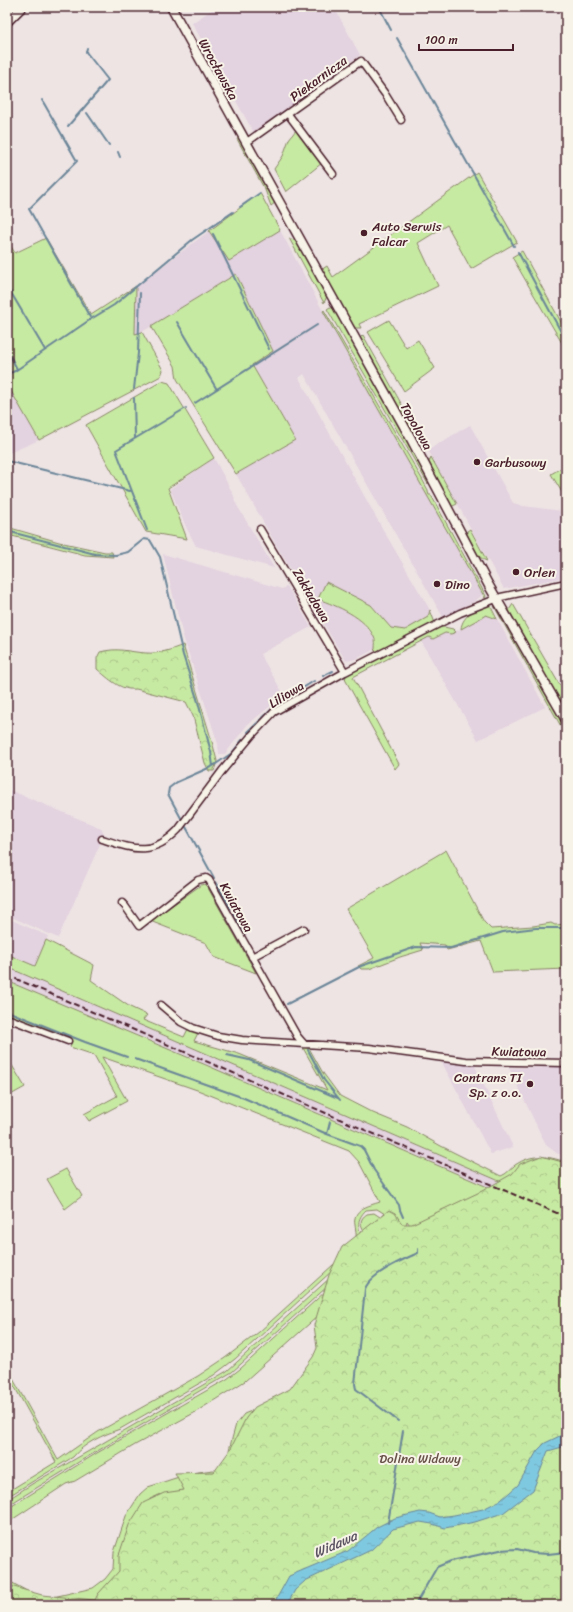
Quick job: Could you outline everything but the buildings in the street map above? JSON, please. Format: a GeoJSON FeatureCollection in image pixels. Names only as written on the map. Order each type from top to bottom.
{"type":"FeatureCollection","features":[{"type":"Feature","properties":{"kind":"main road"},"geometry":{"type":"LineString","coordinates":[[7,22],[22,7]]}},
{"type":"Feature","properties":{"kind":"main road","name":"Wrocławska"},"geometry":{"type":"LineString","coordinates":[[171,7],[247,142]]}},
{"type":"Feature","properties":{"kind":"main road","name":"Topolowa"},"geometry":{"type":"LineString","coordinates":[[247,142],[410,437],[497,599],[566,720]]}},
{"type":"Feature","properties":{"kind":"street","name":"Piekarnicza"},"geometry":{"type":"LineString","coordinates":[[247,142],[361,61],[385,94],[401,120]]}},
{"type":"Feature","properties":{"kind":"street","name":"Piekarnicza"},"geometry":{"type":"LineString","coordinates":[[288,114],[333,174]]}},
{"type":"Feature","properties":{"kind":"street","name":"Zakładowa"},"geometry":{"type":"LineString","coordinates":[[260,529],[345,672]]}},
{"type":"Feature","properties":{"kind":"street","name":"Liliowa"},"geometry":{"type":"LineString","coordinates":[[102,839],[129,848],[148,848],[161,844],[170,838],[182,825],[222,771],[252,735],[274,712],[345,672],[460,614],[497,599],[566,583]]}},
{"type":"Feature","properties":{"kind":"street","name":"Kwiatowa"},"geometry":{"type":"LineString","coordinates":[[122,903],[139,926],[198,880],[206,878],[212,885],[297,1036],[304,1044]]}},
{"type":"Feature","properties":{"kind":"street"},"geometry":{"type":"LineString","coordinates":[[252,957],[304,929]]}},
{"type":"Feature","properties":{"kind":"street","name":"Kwiatowa"},"geometry":{"type":"LineString","coordinates":[[161,1005],[181,1022],[207,1034],[242,1040],[384,1050],[466,1061],[566,1063]]}},
{"type":"Feature","properties":{"kind":"street"},"geometry":{"type":"LineString","coordinates":[[7,1018],[68,1041]]}},
{"type":"Feature","properties":{"kind":"shaded area"},"geometry":{"type":"Polygon","coordinates":[[[216,7],[334,7],[360,55],[254,133],[192,23],[216,7]]]}},
{"type":"Feature","properties":{"kind":"shaded area"},"geometry":{"type":"Polygon","coordinates":[[[280,230],[323,311],[483,593],[473,602],[443,617],[304,374],[299,378],[382,528],[430,610],[429,617],[405,631],[391,628],[371,605],[318,599],[342,609],[359,619],[374,637],[375,649],[356,659],[346,661],[278,548],[236,474],[295,440],[252,364],[273,351],[236,274],[142,332],[135,334],[136,286],[209,231],[230,260],[280,230]]]}},
{"type":"Feature","properties":{"kind":"shaded area"},"geometry":{"type":"Polygon","coordinates":[[[7,384],[39,440],[7,454],[7,384]]]}},
{"type":"Feature","properties":{"kind":"shaded area"},"geometry":{"type":"Polygon","coordinates":[[[470,425],[513,503],[523,506],[562,511],[566,514],[566,577],[504,589],[428,450],[470,425]]]}},
{"type":"Feature","properties":{"kind":"shaded area"},"geometry":{"type":"Polygon","coordinates":[[[214,458],[234,496],[235,502],[274,568],[196,546],[186,527],[170,489],[214,458]]]}},
{"type":"Feature","properties":{"kind":"shaded area"},"geometry":{"type":"Polygon","coordinates":[[[163,554],[282,589],[287,586],[311,627],[260,654],[284,695],[247,725],[225,754],[219,754],[218,744],[183,636],[163,554]]]}},
{"type":"Feature","properties":{"kind":"shaded area"},"geometry":{"type":"Polygon","coordinates":[[[486,615],[497,619],[545,707],[478,740],[421,641],[429,637],[433,639],[445,633],[451,634],[486,615]]]}},
{"type":"Feature","properties":{"kind":"shaded area"},"geometry":{"type":"Polygon","coordinates":[[[7,789],[101,828],[104,835],[58,938],[7,915],[7,789]]]}},
{"type":"Feature","properties":{"kind":"shaded area"},"geometry":{"type":"Polygon","coordinates":[[[7,918],[48,936],[35,966],[7,954],[7,918]]]}},
{"type":"Feature","properties":{"kind":"shaded area"},"geometry":{"type":"Polygon","coordinates":[[[7,967],[566,1210],[566,1221],[206,1065],[7,981],[7,967]]]}},
{"type":"Feature","properties":{"kind":"shaded area"},"geometry":{"type":"Polygon","coordinates":[[[440,1059],[474,1064],[513,1147],[491,1154],[440,1059]]]}},
{"type":"Feature","properties":{"kind":"shaded area"},"geometry":{"type":"Polygon","coordinates":[[[566,1067],[566,1155],[558,1154],[546,1145],[509,1068],[566,1067]]]}},
{"type":"Feature","properties":{"kind":"green space"},"geometry":{"type":"Polygon","coordinates":[[[296,130],[322,163],[286,192],[274,169],[283,156],[289,139],[296,130]]]}},
{"type":"Feature","properties":{"kind":"green space"},"geometry":{"type":"Polygon","coordinates":[[[239,137],[276,202],[271,206],[265,190],[237,139],[239,137]]]}},
{"type":"Feature","properties":{"kind":"green space"},"geometry":{"type":"Polygon","coordinates":[[[477,172],[517,242],[471,269],[447,225],[418,243],[438,286],[359,324],[361,328],[353,328],[321,270],[327,266],[333,277],[477,172]]]}},
{"type":"Feature","properties":{"kind":"green space"},"geometry":{"type":"Polygon","coordinates":[[[260,193],[280,230],[229,261],[209,231],[260,193]]]}},
{"type":"Feature","properties":{"kind":"green space"},"geometry":{"type":"Polygon","coordinates":[[[46,238],[91,315],[136,286],[135,334],[142,332],[163,370],[161,376],[39,440],[7,384],[7,240],[15,253],[46,238]]]}},
{"type":"Feature","properties":{"kind":"green space"},"geometry":{"type":"Polygon","coordinates":[[[289,238],[298,242],[327,296],[324,303],[289,238]]]}},
{"type":"Feature","properties":{"kind":"green space"},"geometry":{"type":"Polygon","coordinates":[[[522,251],[566,331],[566,350],[512,257],[522,251]]]}},
{"type":"Feature","properties":{"kind":"green space"},"geometry":{"type":"Polygon","coordinates":[[[236,274],[273,351],[252,365],[295,440],[236,474],[177,379],[175,366],[151,326],[236,274]]]}},
{"type":"Feature","properties":{"kind":"green space"},"geometry":{"type":"Polygon","coordinates":[[[330,307],[336,310],[421,464],[428,484],[327,309],[330,307]]]}},
{"type":"Feature","properties":{"kind":"green space"},"geometry":{"type":"Polygon","coordinates":[[[324,310],[422,479],[429,495],[431,495],[486,596],[485,598],[323,311],[324,310]]]}},
{"type":"Feature","properties":{"kind":"green space"},"geometry":{"type":"Polygon","coordinates":[[[389,320],[406,348],[418,340],[435,368],[404,391],[368,332],[389,320]]]}},
{"type":"Feature","properties":{"kind":"green space"},"geometry":{"type":"Polygon","coordinates":[[[363,335],[417,432],[411,432],[361,343],[360,338],[363,335]]]}},
{"type":"Feature","properties":{"kind":"green space"},"geometry":{"type":"Polygon","coordinates":[[[162,381],[169,383],[214,458],[168,488],[187,539],[146,532],[86,425],[162,381]]]}},
{"type":"Feature","properties":{"kind":"green space"},"geometry":{"type":"Polygon","coordinates":[[[431,457],[457,504],[451,507],[428,464],[431,457]]]}},
{"type":"Feature","properties":{"kind":"green space"},"geometry":{"type":"Polygon","coordinates":[[[566,465],[566,499],[551,474],[566,465]]]}},
{"type":"Feature","properties":{"kind":"green space"},"geometry":{"type":"Polygon","coordinates":[[[7,527],[59,542],[105,552],[112,552],[113,557],[85,555],[12,536],[7,534],[7,527]]]}},
{"type":"Feature","properties":{"kind":"green space"},"geometry":{"type":"Polygon","coordinates":[[[470,529],[487,561],[483,560],[477,554],[472,546],[467,534],[467,531],[470,529]]]}},
{"type":"Feature","properties":{"kind":"green space"},"geometry":{"type":"Polygon","coordinates":[[[326,582],[371,605],[391,628],[405,630],[428,617],[430,610],[435,623],[378,652],[374,650],[375,638],[364,624],[350,613],[318,599],[326,582]]]}},
{"type":"Feature","properties":{"kind":"green space"},"geometry":{"type":"Polygon","coordinates":[[[513,604],[566,696],[566,713],[509,610],[513,604]]]}},
{"type":"Feature","properties":{"kind":"green space"},"geometry":{"type":"Polygon","coordinates":[[[490,605],[497,619],[486,615],[461,629],[464,620],[471,612],[490,605]]]}},
{"type":"Feature","properties":{"kind":"green space"},"geometry":{"type":"Polygon","coordinates":[[[494,606],[498,610],[566,726],[563,730],[494,606]]]}},
{"type":"Feature","properties":{"kind":"green space"},"geometry":{"type":"Polygon","coordinates":[[[444,627],[453,629],[456,632],[451,634],[445,633],[433,639],[429,637],[353,677],[399,764],[395,769],[346,681],[345,676],[438,628],[444,627]]]}},
{"type":"Feature","properties":{"kind":"green space"},"geometry":{"type":"Polygon","coordinates":[[[183,645],[217,761],[214,771],[209,771],[205,763],[193,716],[186,702],[136,689],[125,688],[115,684],[97,669],[97,658],[100,652],[118,650],[156,653],[183,645]]]}},
{"type":"Feature","properties":{"kind":"green space"},"geometry":{"type":"Polygon","coordinates":[[[446,850],[484,922],[491,929],[551,923],[555,925],[566,924],[566,969],[493,972],[481,941],[447,950],[445,945],[420,943],[423,950],[369,969],[361,969],[358,966],[374,958],[346,909],[446,850]]]}},
{"type":"Feature","properties":{"kind":"green space"},"geometry":{"type":"Polygon","coordinates":[[[204,884],[208,888],[256,973],[214,957],[206,943],[150,921],[204,884]]]}},
{"type":"Feature","properties":{"kind":"green space"},"geometry":{"type":"Polygon","coordinates":[[[46,940],[94,965],[91,980],[130,1007],[147,1015],[143,1020],[184,1037],[188,1029],[198,1033],[194,1041],[239,1054],[327,1090],[303,1048],[309,1048],[323,1073],[340,1096],[373,1113],[407,1127],[501,1176],[507,1173],[515,1165],[534,1157],[553,1158],[566,1162],[566,1210],[7,967],[7,954],[35,966],[46,940]]]}},
{"type":"Feature","properties":{"kind":"green space"},"geometry":{"type":"Polygon","coordinates":[[[7,981],[206,1065],[566,1221],[566,1361],[185,1490],[159,1495],[150,1499],[121,1564],[119,1572],[95,1601],[59,1605],[7,1588],[7,1580],[36,1596],[53,1597],[93,1588],[105,1579],[113,1569],[114,1552],[126,1516],[140,1494],[148,1487],[191,1473],[213,1470],[222,1471],[229,1460],[229,1450],[236,1424],[244,1414],[273,1402],[307,1379],[337,1299],[245,1381],[194,1413],[135,1445],[75,1481],[66,1484],[7,1523],[7,1509],[97,1453],[227,1379],[240,1369],[359,1261],[482,1192],[423,1221],[410,1225],[407,1221],[406,1227],[377,1209],[366,1210],[359,1220],[362,1239],[354,1251],[235,1359],[214,1375],[120,1429],[88,1444],[73,1457],[7,1497],[7,1492],[56,1462],[7,1373],[7,1368],[58,1460],[98,1432],[198,1376],[259,1332],[355,1245],[356,1215],[362,1209],[380,1202],[359,1162],[349,1151],[200,1091],[102,1057],[127,1101],[89,1121],[84,1114],[117,1096],[94,1055],[70,1047],[72,1041],[7,1015],[7,981]]]}},
{"type":"Feature","properties":{"kind":"green space"},"geometry":{"type":"Polygon","coordinates":[[[7,1057],[25,1087],[7,1097],[7,1057]]]}},
{"type":"Feature","properties":{"kind":"green space","name":"Dolina Widawy"},"geometry":{"type":"Polygon","coordinates":[[[541,1156],[566,1163],[566,1605],[7,1605],[7,1585],[42,1595],[95,1600],[98,1594],[119,1571],[119,1555],[129,1525],[143,1503],[164,1493],[184,1490],[175,1473],[214,1472],[230,1450],[246,1418],[255,1407],[290,1389],[313,1357],[317,1348],[314,1325],[329,1275],[342,1247],[389,1210],[395,1213],[402,1224],[412,1224],[482,1191],[512,1174],[520,1164],[541,1156]]]}},
{"type":"Feature","properties":{"kind":"green space"},"geometry":{"type":"Polygon","coordinates":[[[66,1169],[82,1196],[65,1209],[47,1179],[66,1169]]]}},
{"type":"Feature","properties":{"kind":"green space"},"geometry":{"type":"Polygon","coordinates":[[[374,1213],[380,1217],[365,1232],[361,1222],[364,1216],[374,1213]]]}},
{"type":"Feature","properties":{"kind":"green space"},"geometry":{"type":"Polygon","coordinates":[[[352,1258],[347,1269],[232,1372],[7,1506],[7,1500],[32,1484],[227,1371],[352,1258]]]}},
{"type":"Feature","properties":{"kind":"water"},"geometry":{"type":"Polygon","coordinates":[[[566,1433],[566,1446],[548,1451],[533,1490],[503,1513],[475,1522],[445,1528],[420,1522],[393,1529],[371,1550],[305,1581],[295,1590],[287,1605],[273,1605],[289,1576],[348,1551],[377,1527],[395,1518],[420,1512],[429,1513],[440,1517],[454,1515],[483,1509],[501,1500],[518,1485],[537,1451],[545,1443],[566,1433]]]}},
{"type":"Feature","properties":{"kind":"waterway"},"geometry":{"type":"LineString","coordinates":[[379,7],[391,30]]}},
{"type":"Feature","properties":{"kind":"waterway"},"geometry":{"type":"LineString","coordinates":[[397,38],[514,246]]}},
{"type":"Feature","properties":{"kind":"waterway"},"geometry":{"type":"LineString","coordinates":[[68,126],[108,80],[86,52],[87,48]]}},
{"type":"Feature","properties":{"kind":"waterway"},"geometry":{"type":"LineString","coordinates":[[7,374],[15,371],[91,319],[29,209],[77,161],[42,100]]}},
{"type":"Feature","properties":{"kind":"waterway"},"geometry":{"type":"LineString","coordinates":[[87,113],[109,145]]}},
{"type":"Feature","properties":{"kind":"waterway"},"geometry":{"type":"LineString","coordinates":[[118,152],[120,157]]}},
{"type":"Feature","properties":{"kind":"waterway"},"geometry":{"type":"LineString","coordinates":[[240,207],[260,193]]}},
{"type":"Feature","properties":{"kind":"waterway"},"geometry":{"type":"LineString","coordinates":[[91,319],[114,305],[192,240],[233,212]]}},
{"type":"Feature","properties":{"kind":"waterway"},"geometry":{"type":"LineString","coordinates":[[213,234],[269,349]]}},
{"type":"Feature","properties":{"kind":"waterway"},"geometry":{"type":"LineString","coordinates":[[518,252],[566,341]]}},
{"type":"Feature","properties":{"kind":"waterway"},"geometry":{"type":"LineString","coordinates":[[7,286],[45,350]]}},
{"type":"Feature","properties":{"kind":"waterway"},"geometry":{"type":"LineString","coordinates":[[134,389],[138,353],[140,293]]}},
{"type":"Feature","properties":{"kind":"waterway"},"geometry":{"type":"LineString","coordinates":[[177,322],[216,388]]}},
{"type":"Feature","properties":{"kind":"waterway"},"geometry":{"type":"LineString","coordinates":[[195,403],[317,325]]}},
{"type":"Feature","properties":{"kind":"waterway"},"geometry":{"type":"LineString","coordinates":[[7,350],[17,369]]}},
{"type":"Feature","properties":{"kind":"waterway"},"geometry":{"type":"LineString","coordinates":[[134,398],[135,438]]}},
{"type":"Feature","properties":{"kind":"waterway"},"geometry":{"type":"LineString","coordinates":[[147,530],[116,450],[186,408]]}},
{"type":"Feature","properties":{"kind":"waterway"},"geometry":{"type":"LineString","coordinates":[[7,461],[130,491]]}},
{"type":"Feature","properties":{"kind":"waterway"},"geometry":{"type":"LineString","coordinates":[[7,531],[95,554],[116,555],[128,552],[144,539],[150,540],[160,557],[183,655],[198,702],[211,752],[213,766],[177,782],[169,788],[168,794],[181,818]]}},
{"type":"Feature","properties":{"kind":"waterway"},"geometry":{"type":"LineString","coordinates":[[323,676],[333,671]]}},
{"type":"Feature","properties":{"kind":"waterway"},"geometry":{"type":"LineString","coordinates":[[285,699],[314,681]]}},
{"type":"Feature","properties":{"kind":"waterway"},"geometry":{"type":"LineString","coordinates":[[248,732],[276,705]]}},
{"type":"Feature","properties":{"kind":"waterway"},"geometry":{"type":"LineString","coordinates":[[213,766],[232,753],[242,740]]}},
{"type":"Feature","properties":{"kind":"waterway"},"geometry":{"type":"LineString","coordinates":[[186,827],[214,878]]}},
{"type":"Feature","properties":{"kind":"waterway"},"geometry":{"type":"LineString","coordinates":[[216,882],[231,908]]}},
{"type":"Feature","properties":{"kind":"waterway"},"geometry":{"type":"LineString","coordinates":[[234,913],[245,934]]}},
{"type":"Feature","properties":{"kind":"waterway"},"geometry":{"type":"LineString","coordinates":[[287,1004],[361,966],[416,947],[451,948],[503,932],[536,928],[566,928]]}},
{"type":"Feature","properties":{"kind":"waterway"},"geometry":{"type":"LineString","coordinates":[[7,1011],[127,1057]]}},
{"type":"Feature","properties":{"kind":"waterway"},"geometry":{"type":"LineString","coordinates":[[308,1050],[324,1080],[340,1100]]}},
{"type":"Feature","properties":{"kind":"waterway"},"geometry":{"type":"LineString","coordinates":[[227,1055],[249,1060],[338,1098]]}},
{"type":"Feature","properties":{"kind":"waterway"},"geometry":{"type":"LineString","coordinates":[[135,1059],[244,1098],[327,1134],[360,1146],[364,1150],[374,1170],[399,1205],[403,1217]]}},
{"type":"Feature","properties":{"kind":"waterway"},"geometry":{"type":"LineString","coordinates":[[327,1134],[330,1122]]}},
{"type":"Feature","properties":{"kind":"waterway"},"geometry":{"type":"LineString","coordinates":[[398,1421],[356,1389],[355,1384],[365,1289],[373,1278],[396,1263],[418,1253],[418,1249]]}},
{"type":"Feature","properties":{"kind":"waterway"},"geometry":{"type":"LineString","coordinates":[[388,1523],[403,1431]]}},
{"type":"Feature","properties":{"kind":"waterway"},"geometry":{"type":"LineString","coordinates":[[415,1605],[437,1567],[451,1561],[500,1550],[517,1549],[533,1553],[548,1554],[566,1552]]}},
{"type":"Feature","properties":{"kind":"railway"},"geometry":{"type":"LineString","coordinates":[[7,975],[566,1217]]}},
{"type":"Feature","properties":{"kind":"place","name":"Auto Serwis Falcar"},"geometry":{"type":"Point","coordinates":[364,233]}},
{"type":"Feature","properties":{"kind":"place","name":"Garbusowy"},"geometry":{"type":"Point","coordinates":[477,462]}},
{"type":"Feature","properties":{"kind":"place","name":"Orlen"},"geometry":{"type":"Point","coordinates":[516,572]}},
{"type":"Feature","properties":{"kind":"place","name":"Dino"},"geometry":{"type":"Point","coordinates":[437,584]}},
{"type":"Feature","properties":{"kind":"place","name":"Contrans TI Sp. z o.o."},"geometry":{"type":"Point","coordinates":[530,1084]}},
{"type":"Feature","properties":{"kind":"water label","name":"Widawa"},"geometry":{"type":"Point","coordinates":[335,1544]}}]}
